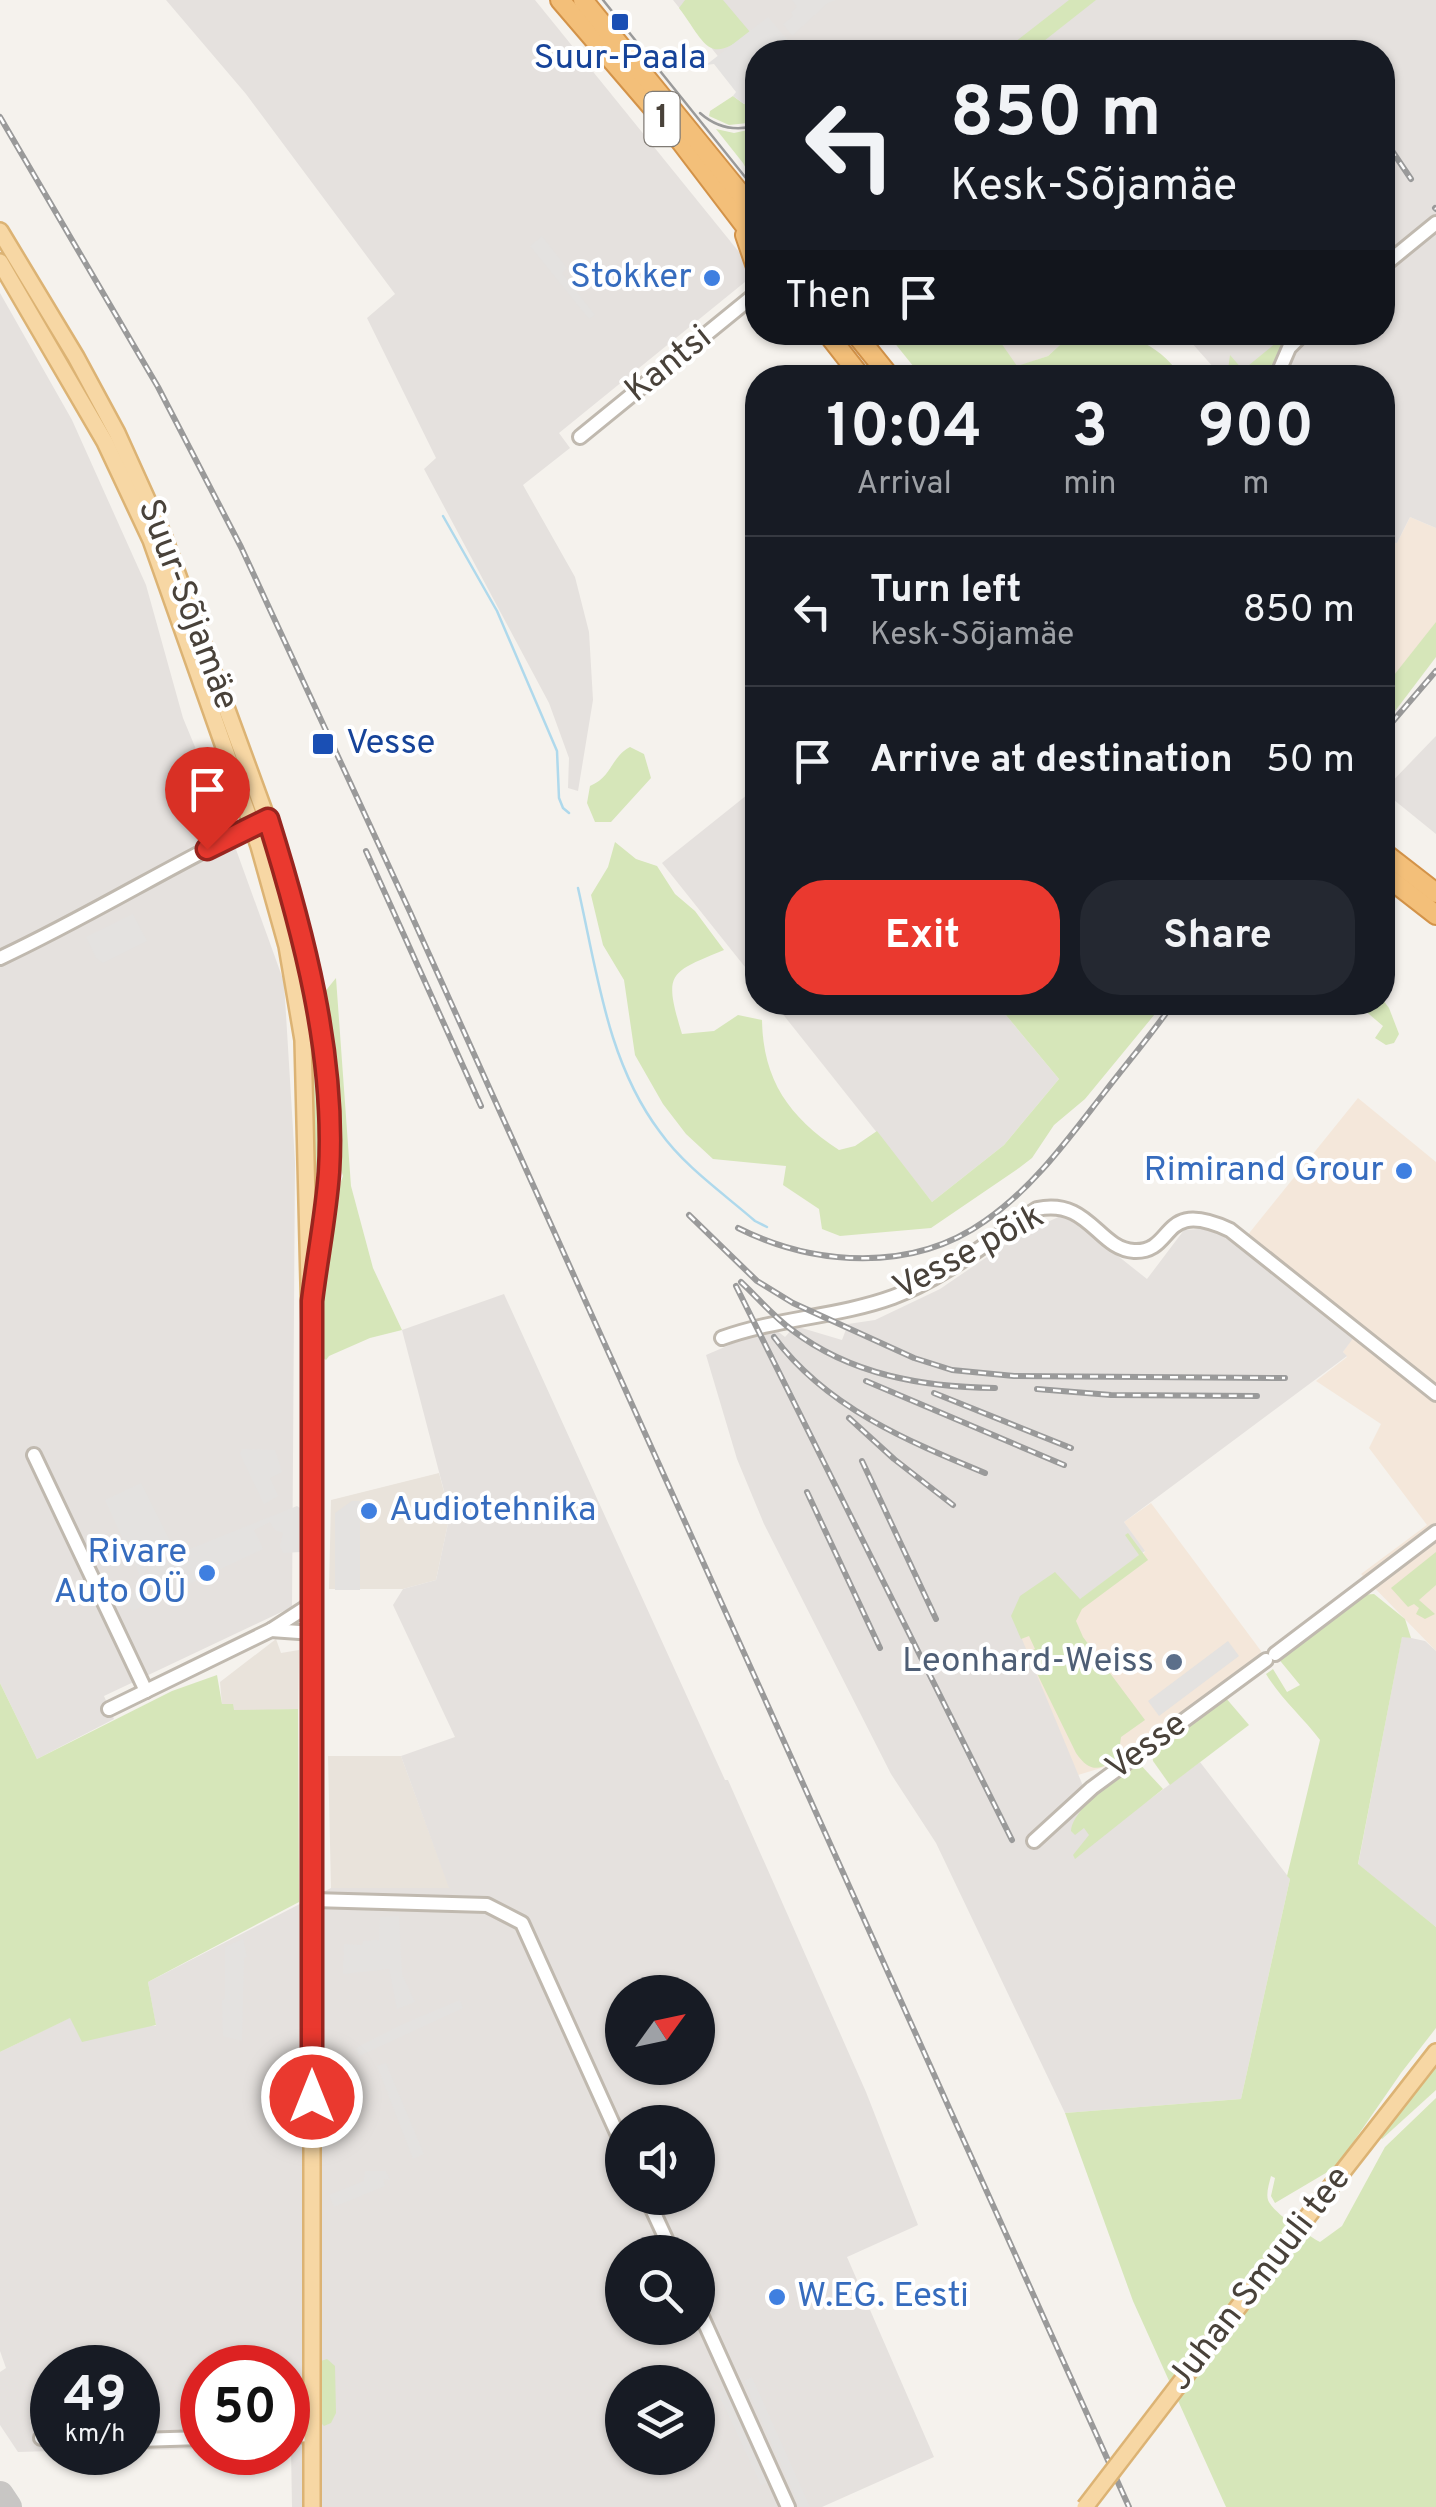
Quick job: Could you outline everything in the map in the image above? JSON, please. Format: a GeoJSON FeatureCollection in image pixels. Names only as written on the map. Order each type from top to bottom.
{"type":"FeatureCollection","features":[{"type":"Feature","properties":{"kind":"highway","name":"1"},"geometry":{"type":"LineString","coordinates":[[560,0],[675,134],[745,226]]}},
{"type":"Feature","properties":{"kind":"highway","name":"1"},"geometry":{"type":"LineString","coordinates":[[583,0],[745,199]]}},
{"type":"Feature","properties":{"kind":"highway"},"geometry":{"type":"LineString","coordinates":[[738,216],[745,236]]}},
{"type":"Feature","properties":{"kind":"highway"},"geometry":{"type":"LineString","coordinates":[[836,345],[852,365]]}},
{"type":"Feature","properties":{"kind":"highway"},"geometry":{"type":"LineString","coordinates":[[865,345],[881,365]]}},
{"type":"Feature","properties":{"kind":"highway"},"geometry":{"type":"LineString","coordinates":[[1395,861],[1436,893]]}},
{"type":"Feature","properties":{"kind":"highway"},"geometry":{"type":"LineString","coordinates":[[1395,883],[1436,915]]}},
{"type":"Feature","properties":{"kind":"main road","name":"Suur-Sõjamäe"},"geometry":{"type":"LineString","coordinates":[[0,231],[117,432],[164,535],[268,819],[290,894],[325,1065],[327,1187],[312,1301]]}},
{"type":"Feature","properties":{"kind":"main road","name":"Suur-Sõjamäe"},"geometry":{"type":"LineString","coordinates":[[0,262],[105,442],[151,540],[252,827],[284,932],[303,1040],[312,1301],[312,2507]]}},
{"type":"Feature","properties":{"kind":"main road"},"geometry":{"type":"LineString","coordinates":[[207,849],[228,816],[224,745]]}},
{"type":"Feature","properties":{"kind":"main road"},"geometry":{"type":"LineString","coordinates":[[307,1188],[327,1187]]}},
{"type":"Feature","properties":{"kind":"main road","name":"Juhan Smuuli tee"},"geometry":{"type":"LineString","coordinates":[[1086,2507],[1436,2052]]}},
{"type":"Feature","properties":{"kind":"street"},"geometry":{"type":"LineString","coordinates":[[1395,257],[1436,223]]}},
{"type":"Feature","properties":{"kind":"street","name":"Kantsi"},"geometry":{"type":"LineString","coordinates":[[580,436],[745,303]]}},
{"type":"Feature","properties":{"kind":"street"},"geometry":{"type":"LineString","coordinates":[[0,958],[70,926],[268,819]]}},
{"type":"Feature","properties":{"kind":"street","name":"Vesse põik"},"geometry":{"type":"LineString","coordinates":[[722,1338],[757,1326],[890,1298],[924,1283],[1037,1209],[1054,1205],[1071,1210],[1122,1248],[1136,1252],[1154,1246],[1174,1223],[1189,1218],[1210,1220],[1230,1230],[1436,1394]]}},
{"type":"Feature","properties":{"kind":"street"},"geometry":{"type":"LineString","coordinates":[[34,1455],[146,1691]]}},
{"type":"Feature","properties":{"kind":"street","name":"Vesse"},"geometry":{"type":"LineString","coordinates":[[1034,1842],[1092,1788],[1436,1532]]}},
{"type":"Feature","properties":{"kind":"street"},"geometry":{"type":"LineString","coordinates":[[110,1709],[272,1630],[313,1598]]}},
{"type":"Feature","properties":{"kind":"street"},"geometry":{"type":"LineString","coordinates":[[272,1630],[313,1632]]}},
{"type":"Feature","properties":{"kind":"street"},"geometry":{"type":"LineString","coordinates":[[313,1900],[486,1905],[522,1923],[605,2106]]}},
{"type":"Feature","properties":{"kind":"street"},"geometry":{"type":"LineString","coordinates":[[715,2345],[788,2507]]}},
{"type":"Feature","properties":{"kind":"shaded area"},"geometry":{"type":"Polygon","coordinates":[[[166,0],[535,0],[745,259],[745,282],[559,433],[570,448],[523,485],[575,577],[589,632],[593,700],[578,791],[568,788],[569,758],[549,703],[424,469],[436,458],[367,318],[395,294],[246,94],[166,0]]]}},
{"type":"Feature","properties":{"kind":"shaded area"},"geometry":{"type":"Polygon","coordinates":[[[673,0],[1436,0],[1436,528],[1410,517],[1395,543],[1395,365],[1211,365],[1194,345],[1395,345],[1395,40],[745,40],[745,90],[673,0]]]}},
{"type":"Feature","properties":{"kind":"shaded area"},"geometry":{"type":"Polygon","coordinates":[[[792,0],[836,0],[792,36],[783,24],[797,7],[792,0]]]}},
{"type":"Feature","properties":{"kind":"shaded area"},"geometry":{"type":"Polygon","coordinates":[[[768,17],[787,40],[745,40],[745,104],[733,96],[736,92],[714,64],[706,65],[768,17]]]}},
{"type":"Feature","properties":{"kind":"shaded area"},"geometry":{"type":"Polygon","coordinates":[[[542,236],[567,268],[562,273],[595,315],[589,319],[530,246],[542,236]]]}},
{"type":"Feature","properties":{"kind":"shaded area"},"geometry":{"type":"Polygon","coordinates":[[[0,293],[72,420],[146,585],[183,718],[225,819],[284,982],[295,1162],[292,1607],[104,1696],[114,1719],[37,1759],[0,1683],[0,293]]]}},
{"type":"Feature","properties":{"kind":"shaded area"},"geometry":{"type":"Polygon","coordinates":[[[1002,345],[1060,345],[1048,356],[1015,365],[1002,345]]]}},
{"type":"Feature","properties":{"kind":"shaded area"},"geometry":{"type":"Polygon","coordinates":[[[1410,517],[1436,528],[1436,639],[1395,691],[1395,543],[1410,517]]]}},
{"type":"Feature","properties":{"kind":"shaded area"},"geometry":{"type":"Polygon","coordinates":[[[1436,736],[1436,834],[1395,801],[1395,779],[1436,736]]]}},
{"type":"Feature","properties":{"kind":"shaded area"},"geometry":{"type":"Polygon","coordinates":[[[745,797],[745,967],[662,863],[745,797]]]}},
{"type":"Feature","properties":{"kind":"shaded area"},"geometry":{"type":"Polygon","coordinates":[[[133,914],[147,941],[103,963],[96,958],[86,937],[133,914]]]}},
{"type":"Feature","properties":{"kind":"shaded area"},"geometry":{"type":"Polygon","coordinates":[[[784,1015],[1006,1015],[1059,1079],[1004,1145],[932,1202],[784,1015]]]}},
{"type":"Feature","properties":{"kind":"shaded area"},"geometry":{"type":"Polygon","coordinates":[[[1358,1098],[1436,1162],[1436,1651],[1361,1574],[1427,1525],[1369,1448],[1381,1424],[1316,1381],[1347,1357],[1343,1352],[1353,1337],[1238,1247],[1358,1098]]]}},
{"type":"Feature","properties":{"kind":"shaded area"},"geometry":{"type":"Polygon","coordinates":[[[1065,1214],[1147,1279],[1184,1230],[1214,1228],[1354,1337],[1343,1352],[1347,1356],[1124,1522],[1145,1551],[1078,1601],[1012,1615],[1103,1834],[1200,1762],[1290,1879],[1241,2099],[1065,2113],[936,1843],[891,1774],[764,1524],[737,1459],[706,1355],[755,1334],[758,1337],[776,1330],[785,1337],[795,1326],[842,1340],[848,1324],[875,1320],[940,1289],[1019,1235],[1065,1214]]]}},
{"type":"Feature","properties":{"kind":"shaded area"},"geometry":{"type":"Polygon","coordinates":[[[504,1294],[728,1780],[866,2092],[918,2225],[847,2257],[934,2457],[822,2507],[292,2507],[291,2475],[310,2475],[310,2345],[180,2345],[180,2449],[160,2450],[160,2345],[30,2345],[30,2452],[18,2452],[0,2425],[0,2372],[6,2368],[0,2351],[0,2052],[71,2017],[156,2026],[148,1982],[331,1888],[449,1888],[401,1756],[455,1737],[393,1605],[403,1589],[436,1580],[450,1514],[402,1330],[504,1294]]]}},
{"type":"Feature","properties":{"kind":"shaded area"},"geometry":{"type":"Polygon","coordinates":[[[242,1449],[275,1450],[282,1472],[270,1478],[278,1496],[264,1504],[240,1454],[242,1449]]]}},
{"type":"Feature","properties":{"kind":"shaded area"},"geometry":{"type":"Polygon","coordinates":[[[439,1473],[450,1514],[436,1580],[403,1589],[329,1589],[331,1500],[439,1473]]]}},
{"type":"Feature","properties":{"kind":"shaded area"},"geometry":{"type":"Polygon","coordinates":[[[141,1483],[172,1545],[150,1565],[297,1506],[301,1552],[283,1553],[283,1533],[270,1522],[254,1530],[263,1549],[132,1611],[126,1598],[152,1583],[147,1568],[141,1578],[105,1500],[141,1483]]]}},
{"type":"Feature","properties":{"kind":"shaded area"},"geometry":{"type":"Polygon","coordinates":[[[352,1501],[360,1501],[360,1590],[335,1590],[335,1513],[352,1501]]]}},
{"type":"Feature","properties":{"kind":"shaded area"},"geometry":{"type":"Polygon","coordinates":[[[1151,1503],[1261,1651],[1257,1660],[1114,1764],[1078,1775],[1011,1616],[1079,1601],[1145,1552],[1124,1522],[1151,1503]]]}},
{"type":"Feature","properties":{"kind":"shaded area"},"geometry":{"type":"Polygon","coordinates":[[[1402,1636],[1425,1641],[1436,1651],[1436,1927],[1358,1865],[1402,1636]]]}},
{"type":"Feature","properties":{"kind":"shaded area"},"geometry":{"type":"Polygon","coordinates":[[[276,1639],[281,1653],[299,1650],[298,1709],[234,1711],[222,1705],[220,1682],[276,1639]]]}},
{"type":"Feature","properties":{"kind":"shaded area"},"geometry":{"type":"Polygon","coordinates":[[[1228,1641],[1239,1656],[1159,1716],[1148,1701],[1228,1641]]]}},
{"type":"Feature","properties":{"kind":"shaded area"},"geometry":{"type":"Polygon","coordinates":[[[328,1756],[401,1756],[450,1889],[331,1888],[328,1756]]]}},
{"type":"Feature","properties":{"kind":"shaded area"},"geometry":{"type":"Polygon","coordinates":[[[399,1916],[402,1974],[415,2002],[397,2009],[389,1969],[343,1974],[344,1944],[362,1945],[363,1941],[379,1940],[380,1917],[399,1916]]]}},
{"type":"Feature","properties":{"kind":"shaded area"},"geometry":{"type":"Polygon","coordinates":[[[243,1939],[247,1957],[242,2041],[223,2036],[222,2001],[225,1947],[243,1939]]]}},
{"type":"Feature","properties":{"kind":"shaded area"},"geometry":{"type":"Polygon","coordinates":[[[460,2000],[463,2008],[359,2056],[356,2048],[460,2000]]]}},
{"type":"Feature","properties":{"kind":"shaded area"},"geometry":{"type":"Polygon","coordinates":[[[386,2063],[424,2154],[413,2159],[377,2066],[386,2063]]]}},
{"type":"Feature","properties":{"kind":"shaded area"},"geometry":{"type":"Polygon","coordinates":[[[365,2171],[386,2171],[390,2180],[383,2179],[385,2186],[334,2207],[329,2195],[364,2181],[365,2171]]]}},
{"type":"Feature","properties":{"kind":"shaded area"},"geometry":{"type":"Polygon","coordinates":[[[752,2377],[810,2507],[800,2507],[744,2381],[752,2377]]]}},
{"type":"Feature","properties":{"kind":"shaded area"},"geometry":{"type":"Polygon","coordinates":[[[726,2389],[769,2482],[761,2485],[718,2393],[726,2389]]]}},
{"type":"Feature","properties":{"kind":"green space"},"geometry":{"type":"Polygon","coordinates":[[[685,0],[723,0],[750,32],[725,48],[709,47],[679,8],[685,0]]]}},
{"type":"Feature","properties":{"kind":"green space"},"geometry":{"type":"Polygon","coordinates":[[[1069,0],[1096,0],[1045,40],[1017,40],[1069,0]]]}},
{"type":"Feature","properties":{"kind":"green space"},"geometry":{"type":"Polygon","coordinates":[[[733,96],[745,104],[745,123],[729,125],[709,116],[710,111],[733,96]]]}},
{"type":"Feature","properties":{"kind":"green space"},"geometry":{"type":"Polygon","coordinates":[[[716,129],[745,131],[745,167],[716,129]]]}},
{"type":"Feature","properties":{"kind":"green space"},"geometry":{"type":"Polygon","coordinates":[[[896,345],[1003,345],[1016,365],[912,365],[896,345]]]}},
{"type":"Feature","properties":{"kind":"green space"},"geometry":{"type":"Polygon","coordinates":[[[1060,345],[1147,345],[1171,363],[1020,365],[1048,356],[1060,345]]]}},
{"type":"Feature","properties":{"kind":"green space"},"geometry":{"type":"Polygon","coordinates":[[[1273,345],[1285,345],[1274,365],[1249,365],[1273,345]]]}},
{"type":"Feature","properties":{"kind":"green space"},"geometry":{"type":"Polygon","coordinates":[[[1436,622],[1436,657],[1395,711],[1395,674],[1436,622]]]}},
{"type":"Feature","properties":{"kind":"green space"},"geometry":{"type":"Polygon","coordinates":[[[630,747],[644,754],[651,778],[611,822],[595,822],[587,803],[590,786],[630,747]]]}},
{"type":"Feature","properties":{"kind":"green space"},"geometry":{"type":"Polygon","coordinates":[[[615,842],[636,859],[657,866],[675,894],[695,911],[724,950],[692,964],[675,977],[673,998],[682,1034],[714,1031],[738,1015],[762,1020],[767,1061],[774,1079],[806,1124],[839,1150],[855,1146],[877,1131],[932,1202],[1004,1145],[1059,1079],[1006,1015],[1154,1015],[1085,1099],[1054,1125],[1032,1158],[1019,1168],[931,1228],[840,1236],[822,1229],[819,1209],[783,1185],[786,1166],[713,1159],[686,1134],[663,1104],[635,1055],[624,980],[603,945],[591,895],[608,867],[615,842]]]}},
{"type":"Feature","properties":{"kind":"green space"},"geometry":{"type":"Polygon","coordinates":[[[336,978],[351,1186],[373,1268],[402,1330],[370,1338],[326,1360],[321,1356],[323,1342],[318,1318],[324,1285],[319,1272],[328,1218],[343,1176],[335,1151],[333,1080],[323,994],[336,978]]]}},
{"type":"Feature","properties":{"kind":"green space"},"geometry":{"type":"Polygon","coordinates":[[[305,996],[319,1065],[322,1173],[317,1175],[313,1174],[302,998],[305,996]]]}},
{"type":"Feature","properties":{"kind":"green space"},"geometry":{"type":"Polygon","coordinates":[[[1370,1015],[1392,1015],[1399,1034],[1394,1043],[1386,1045],[1375,1038],[1383,1026],[1370,1015]]]}},
{"type":"Feature","properties":{"kind":"green space"},"geometry":{"type":"Polygon","coordinates":[[[1128,1533],[1148,1560],[1082,1609],[1076,1621],[1083,1637],[1145,1720],[1121,1737],[1120,1744],[1126,1752],[1105,1766],[1094,1768],[1076,1753],[1027,1653],[1035,1649],[1029,1636],[1021,1639],[1011,1616],[1020,1596],[1055,1572],[1080,1599],[1139,1555],[1125,1535],[1128,1533]]]}},
{"type":"Feature","properties":{"kind":"green space"},"geometry":{"type":"Polygon","coordinates":[[[1436,1552],[1436,1585],[1419,1600],[1435,1614],[1425,1619],[1416,1614],[1419,1608],[1414,1604],[1408,1607],[1391,1588],[1436,1552]]]}},
{"type":"Feature","properties":{"kind":"green space"},"geometry":{"type":"Polygon","coordinates":[[[1374,1594],[1405,1619],[1411,1638],[1402,1637],[1358,1864],[1436,1927],[1436,2028],[1336,2167],[1275,2203],[1271,2196],[1275,2178],[1271,2176],[1267,2197],[1283,2217],[1320,2242],[1342,2226],[1385,2147],[1436,2098],[1436,2507],[1226,2507],[1133,2301],[1065,2113],[1241,2099],[1290,1879],[1287,1876],[1320,1740],[1266,1674],[1273,1669],[1287,1692],[1300,1685],[1277,1657],[1361,1595],[1374,1594]]]}},
{"type":"Feature","properties":{"kind":"green space"},"geometry":{"type":"Polygon","coordinates":[[[217,1675],[222,1704],[233,1704],[234,1710],[298,1709],[299,1902],[148,1982],[156,2025],[82,2042],[70,2018],[0,2052],[0,1683],[37,1759],[172,1691],[217,1675]]]}},
{"type":"Feature","properties":{"kind":"green space"},"geometry":{"type":"Polygon","coordinates":[[[1225,1697],[1249,1725],[1170,1785],[1153,1761],[1152,1751],[1225,1697]]]}},
{"type":"Feature","properties":{"kind":"green space"},"geometry":{"type":"Polygon","coordinates":[[[1137,1761],[1163,1789],[1075,1859],[1073,1855],[1089,1835],[1084,1828],[1075,1835],[1071,1831],[1073,1822],[1098,1793],[1137,1761]]]}},
{"type":"Feature","properties":{"kind":"green space"},"geometry":{"type":"Polygon","coordinates":[[[1436,2064],[1436,2090],[1382,2139],[1378,2135],[1436,2064]]]}},
{"type":"Feature","properties":{"kind":"green space"},"geometry":{"type":"Polygon","coordinates":[[[327,2359],[335,2366],[336,2413],[331,2423],[324,2426],[321,2361],[327,2359]]]}},
{"type":"Feature","properties":{"kind":"waterway"},"geometry":{"type":"LineString","coordinates":[[443,516],[497,611],[557,751],[559,798],[569,813]]}},
{"type":"Feature","properties":{"kind":"waterway"},"geometry":{"type":"LineString","coordinates":[[578,888],[606,1015],[642,1105],[681,1157],[767,1227]]}},
{"type":"Feature","properties":{"kind":"taxiway"},"geometry":{"type":"LineString","coordinates":[[0,2495],[8,2507]]}},
{"type":"Feature","properties":{"kind":"tram line"},"geometry":{"type":"LineString","coordinates":[[603,0],[745,177]]}},
{"type":"Feature","properties":{"kind":"tram line"},"geometry":{"type":"LineString","coordinates":[[700,113],[727,127],[745,127]]}},
{"type":"Feature","properties":{"kind":"railway"},"geometry":{"type":"LineString","coordinates":[[0,117],[158,387],[241,547],[410,912],[1129,2507]]}},
{"type":"Feature","properties":{"kind":"railway"},"geometry":{"type":"LineString","coordinates":[[1395,155],[1411,179]]}},
{"type":"Feature","properties":{"kind":"railway"},"geometry":{"type":"LineString","coordinates":[[1395,719],[1436,671]]}},
{"type":"Feature","properties":{"kind":"railway"},"geometry":{"type":"LineString","coordinates":[[366,851],[481,1106]]}},
{"type":"Feature","properties":{"kind":"railway"},"geometry":{"type":"LineString","coordinates":[[738,1228],[798,1250],[863,1258],[895,1256],[957,1238],[1002,1208],[1034,1178],[1164,1015]]}},
{"type":"Feature","properties":{"kind":"railway"},"geometry":{"type":"LineString","coordinates":[[689,1215],[757,1281],[793,1303],[914,1358],[952,1370],[1014,1376],[1285,1378]]}},
{"type":"Feature","properties":{"kind":"railway"},"geometry":{"type":"LineString","coordinates":[[741,1282],[792,1330],[838,1358],[915,1381],[995,1388]]}},
{"type":"Feature","properties":{"kind":"railway"},"geometry":{"type":"LineString","coordinates":[[736,1286],[1012,1840]]}},
{"type":"Feature","properties":{"kind":"railway"},"geometry":{"type":"LineString","coordinates":[[774,1337],[795,1362],[843,1402],[898,1434],[985,1473]]}},
{"type":"Feature","properties":{"kind":"railway"},"geometry":{"type":"LineString","coordinates":[[866,1381],[1064,1465]]}},
{"type":"Feature","properties":{"kind":"railway"},"geometry":{"type":"LineString","coordinates":[[1037,1389],[1111,1395],[1257,1396]]}},
{"type":"Feature","properties":{"kind":"railway"},"geometry":{"type":"LineString","coordinates":[[934,1393],[1071,1448]]}},
{"type":"Feature","properties":{"kind":"railway"},"geometry":{"type":"LineString","coordinates":[[849,1418],[953,1505]]}},
{"type":"Feature","properties":{"kind":"railway"},"geometry":{"type":"LineString","coordinates":[[862,1461],[936,1619]]}},
{"type":"Feature","properties":{"kind":"railway"},"geometry":{"type":"LineString","coordinates":[[807,1492],[880,1648]]}},
{"type":"Feature","properties":{"kind":"place","name":"Suur-Paala"},"geometry":{"type":"Point","coordinates":[620,22]}},
{"type":"Feature","properties":{"kind":"place","name":"Stokker"},"geometry":{"type":"Point","coordinates":[712,278]}},
{"type":"Feature","properties":{"kind":"place","name":"Vesse"},"geometry":{"type":"Point","coordinates":[323,744]}},
{"type":"Feature","properties":{"kind":"place","name":"Rimirand Grour"},"geometry":{"type":"Point","coordinates":[1404,1171]}},
{"type":"Feature","properties":{"kind":"place","name":"Audiotehnika"},"geometry":{"type":"Point","coordinates":[369,1511]}},
{"type":"Feature","properties":{"kind":"place","name":"Rivare Auto OÜ"},"geometry":{"type":"Point","coordinates":[207,1573]}},
{"type":"Feature","properties":{"kind":"place","name":"Leonhard-Weiss"},"geometry":{"type":"Point","coordinates":[1174,1662]}},
{"type":"Feature","properties":{"kind":"place","name":"W.EG. Eesti"},"geometry":{"type":"Point","coordinates":[777,2297]}},
{"type":"Feature","properties":{"kind":"route"},"geometry":{"type":"LineString","coordinates":[[207,849],[268,819],[290,894],[325,1065],[329,1170],[312,1301],[312,2097]]}}]}
